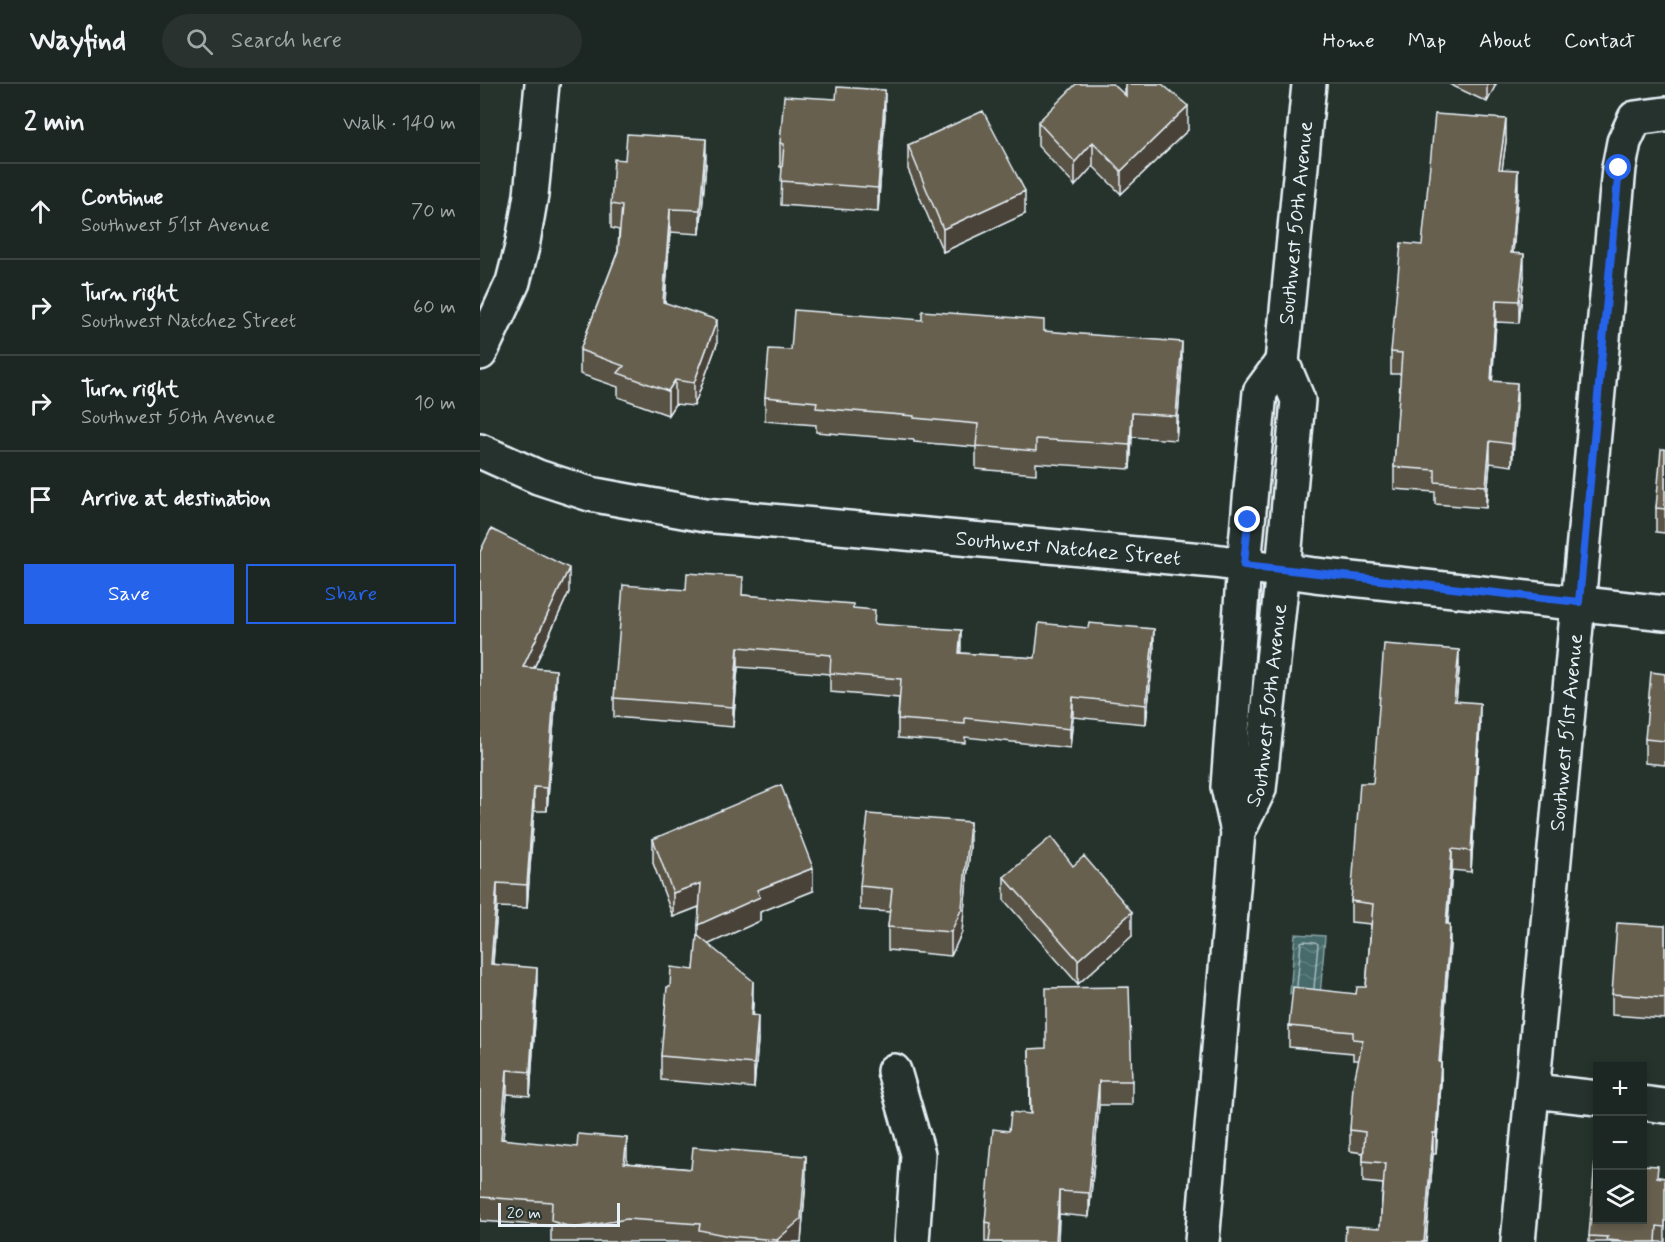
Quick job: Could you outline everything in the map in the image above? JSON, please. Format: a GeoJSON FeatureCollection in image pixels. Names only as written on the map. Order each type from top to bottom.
{"type":"FeatureCollection","features":[{"type":"Feature","properties":{"kind":"street"},"geometry":{"type":"LineString","coordinates":[[480,354],[513,282],[522,247],[531,195],[542,84]]}},
{"type":"Feature","properties":{"kind":"street","name":"Southwest 50th Avenue"},"geometry":{"type":"LineString","coordinates":[[1238,832],[1259,789],[1283,570],[1298,400],[1282,362],[1309,84]]}},
{"type":"Feature","properties":{"kind":"street","name":"Southwest 51st Avenue"},"geometry":{"type":"LineString","coordinates":[[1518,1242],[1619,168],[1624,142],[1650,116]]}},
{"type":"Feature","properties":{"kind":"street","name":"Southwest 50th Avenue"},"geometry":{"type":"LineString","coordinates":[[1202,1242],[1238,832],[1227,787],[1244,565],[1260,392],[1282,362]]}},
{"type":"Feature","properties":{"kind":"street","name":"Southwest Natchez Street"},"geometry":{"type":"LineString","coordinates":[[480,451],[538,477],[590,494],[705,515],[1244,565],[1665,613]]}},
{"type":"Feature","properties":{"kind":"street"},"geometry":{"type":"LineString","coordinates":[[894,1071],[918,1154],[912,1242]]}},
{"type":"Feature","properties":{"kind":"street"},"geometry":{"type":"LineString","coordinates":[[1533,1090],[1593,1097]]}},
{"type":"Feature","properties":{"kind":"street"},"geometry":{"type":"LineString","coordinates":[[1647,1104],[1665,1106]]}},
{"type":"Feature","properties":{"kind":"water"},"geometry":{"type":"Polygon","coordinates":[[[1295,934],[1325,936],[1320,996],[1290,994],[1295,934]]]}},
{"type":"Feature","properties":{"kind":"building"},"geometry":{"type":"Polygon","coordinates":[[[1076,84],[1113,84],[1126,96],[1126,84],[1162,84],[1188,106],[1121,171],[1093,142],[1075,162],[1038,122],[1076,84]]]}},
{"type":"Feature","properties":{"kind":"building"},"geometry":{"type":"Polygon","coordinates":[[[837,87],[885,90],[878,188],[781,181],[784,144],[780,143],[784,96],[836,99],[837,87]]]}},
{"type":"Feature","properties":{"kind":"building"},"geometry":{"type":"Polygon","coordinates":[[[983,111],[1025,191],[943,229],[908,145],[983,111]]]}},
{"type":"Feature","properties":{"kind":"building"},"geometry":{"type":"Polygon","coordinates":[[[1435,114],[1506,119],[1499,169],[1518,170],[1511,253],[1524,254],[1519,301],[1496,300],[1491,381],[1517,383],[1512,444],[1490,441],[1486,486],[1435,482],[1435,470],[1394,467],[1402,353],[1391,352],[1401,243],[1422,245],[1435,114]]]}},
{"type":"Feature","properties":{"kind":"building"},"geometry":{"type":"Polygon","coordinates":[[[627,134],[706,139],[700,210],[670,209],[663,302],[717,320],[694,383],[675,380],[668,391],[618,373],[624,366],[580,350],[618,251],[622,206],[611,204],[614,159],[625,160],[627,134]]]}},
{"type":"Feature","properties":{"kind":"building"},"geometry":{"type":"Polygon","coordinates":[[[794,310],[922,320],[922,311],[1044,320],[1044,331],[1182,342],[1176,416],[1132,413],[1130,445],[1036,439],[1036,451],[976,446],[978,424],[816,408],[817,402],[765,397],[769,349],[791,350],[794,310]]]}},
{"type":"Feature","properties":{"kind":"building"},"geometry":{"type":"Polygon","coordinates":[[[1661,449],[1665,449],[1665,509],[1656,508],[1661,449]]]}},
{"type":"Feature","properties":{"kind":"building"},"geometry":{"type":"Polygon","coordinates":[[[491,529],[569,568],[523,667],[556,670],[547,788],[534,787],[527,885],[497,883],[491,964],[537,968],[530,1072],[507,1070],[501,1139],[577,1147],[578,1134],[627,1138],[624,1163],[691,1169],[693,1147],[806,1156],[801,1219],[777,1240],[729,1236],[699,1230],[700,1224],[627,1219],[574,1228],[551,1221],[552,1202],[480,1197],[480,552],[491,529]]]}},
{"type":"Feature","properties":{"kind":"building"},"geometry":{"type":"Polygon","coordinates":[[[687,573],[743,577],[742,595],[853,604],[853,608],[875,610],[874,624],[961,630],[959,653],[1035,658],[1039,623],[1088,628],[1089,623],[1154,629],[1146,705],[1073,697],[1070,729],[965,718],[965,724],[898,719],[901,679],[830,673],[831,655],[738,647],[733,707],[614,698],[623,585],[686,590],[687,573]]]}},
{"type":"Feature","properties":{"kind":"building"},"geometry":{"type":"Polygon","coordinates":[[[1384,644],[1459,650],[1454,701],[1480,703],[1471,851],[1452,849],[1446,924],[1450,924],[1436,1133],[1433,1133],[1424,1242],[1345,1242],[1346,1226],[1380,1228],[1385,1163],[1363,1161],[1365,1132],[1350,1130],[1353,1086],[1363,1040],[1353,1039],[1353,1032],[1289,1026],[1293,987],[1356,994],[1357,987],[1366,987],[1373,904],[1351,901],[1360,783],[1373,783],[1384,644]]]}},
{"type":"Feature","properties":{"kind":"building"},"geometry":{"type":"Polygon","coordinates":[[[1651,672],[1665,674],[1665,741],[1645,739],[1651,672]]]}},
{"type":"Feature","properties":{"kind":"building"},"geometry":{"type":"Polygon","coordinates":[[[781,785],[813,868],[757,890],[760,897],[698,925],[701,883],[673,893],[653,839],[781,785]]]}},
{"type":"Feature","properties":{"kind":"building"},"geometry":{"type":"Polygon","coordinates":[[[868,814],[970,822],[962,908],[951,932],[888,927],[892,889],[860,886],[868,814]]]}},
{"type":"Feature","properties":{"kind":"building"},"geometry":{"type":"Polygon","coordinates":[[[1051,837],[1073,866],[1084,856],[1132,912],[1078,960],[1004,877],[1051,837]]]}},
{"type":"Feature","properties":{"kind":"building"},"geometry":{"type":"Polygon","coordinates":[[[1617,923],[1665,926],[1665,998],[1612,994],[1617,923]]]}},
{"type":"Feature","properties":{"kind":"building"},"geometry":{"type":"Polygon","coordinates":[[[697,935],[753,981],[751,1015],[758,1016],[754,1064],[661,1056],[671,967],[694,970],[697,935]]]}},
{"type":"Feature","properties":{"kind":"building"},"geometry":{"type":"Polygon","coordinates":[[[1129,987],[1132,1081],[1099,1081],[1089,1193],[1059,1191],[1056,1242],[989,1242],[991,1223],[985,1222],[993,1129],[1009,1131],[1011,1112],[1031,1114],[1029,1049],[1046,1048],[1046,988],[1129,987]]]}},
{"type":"Feature","properties":{"kind":"building"},"geometry":{"type":"Polygon","coordinates":[[[1647,1165],[1658,1166],[1657,1177],[1665,1178],[1665,1227],[1657,1226],[1656,1242],[1607,1240],[1608,1237],[1589,1236],[1593,1186],[1593,1224],[1647,1224],[1647,1165]]]}},
{"type":"Feature","properties":{"kind":"route"},"geometry":{"type":"LineString","coordinates":[[1248,520],[1244,565],[1315,575],[1579,602],[1619,168]]}}]}
